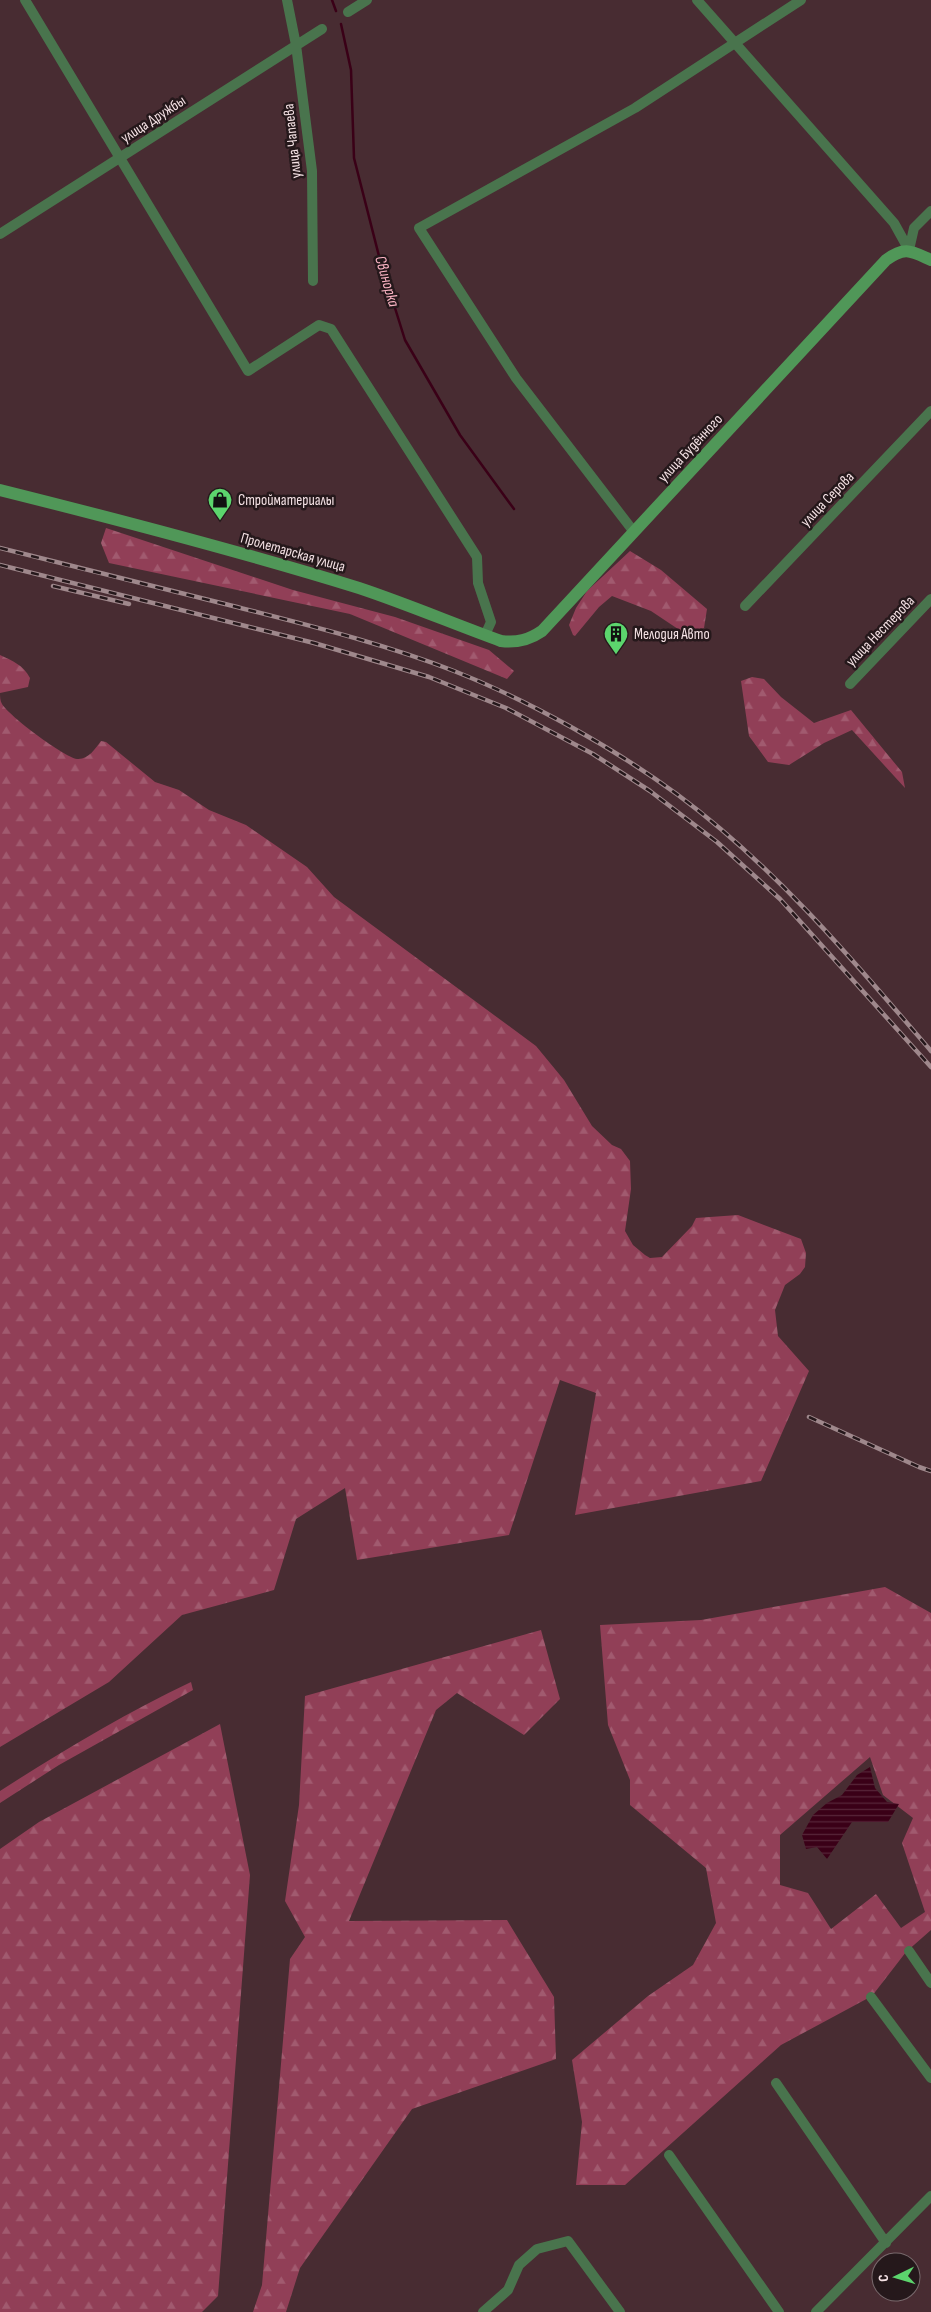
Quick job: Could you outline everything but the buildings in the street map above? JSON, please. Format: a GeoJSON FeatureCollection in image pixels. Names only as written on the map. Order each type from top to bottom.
{"type":"FeatureCollection","features":[{"type":"Feature","properties":{"kind":"main road"},"geometry":{"type":"LineString","coordinates":[[909,250],[931,260]]}},
{"type":"Feature","properties":{"kind":"main road","name":"улица Будённого"},"geometry":{"type":"LineString","coordinates":[[485,635],[514,642],[527,640],[538,634],[886,260],[895,253],[909,250]]}},
{"type":"Feature","properties":{"kind":"main road","name":"Пролетарская улица"},"geometry":{"type":"LineString","coordinates":[[0,490],[119,519],[361,589],[485,635]]}},
{"type":"Feature","properties":{"kind":"street"},"geometry":{"type":"LineString","coordinates":[[25,0],[248,371],[319,325],[331,330],[477,557],[478,582],[491,622],[485,635]]}},
{"type":"Feature","properties":{"kind":"street","name":"улица Чапаева"},"geometry":{"type":"LineString","coordinates":[[287,0],[296,44],[312,171],[313,281]]}},
{"type":"Feature","properties":{"kind":"street"},"geometry":{"type":"LineString","coordinates":[[348,12],[367,0]]}},
{"type":"Feature","properties":{"kind":"street"},"geometry":{"type":"LineString","coordinates":[[697,0],[894,223],[909,250]]}},
{"type":"Feature","properties":{"kind":"street"},"geometry":{"type":"LineString","coordinates":[[634,532],[516,378],[419,228],[635,108],[801,0]]}},
{"type":"Feature","properties":{"kind":"street","name":"улица Дружбы"},"geometry":{"type":"LineString","coordinates":[[0,234],[322,29]]}},
{"type":"Feature","properties":{"kind":"street"},"geometry":{"type":"LineString","coordinates":[[909,250],[914,228],[931,211]]}},
{"type":"Feature","properties":{"kind":"street","name":"улица Серова"},"geometry":{"type":"LineString","coordinates":[[745,606],[931,412]]}},
{"type":"Feature","properties":{"kind":"street","name":"улица Нестерова"},"geometry":{"type":"LineString","coordinates":[[850,684],[931,598]]}},
{"type":"Feature","properties":{"kind":"street"},"geometry":{"type":"LineString","coordinates":[[908,1951],[931,1983]]}},
{"type":"Feature","properties":{"kind":"street"},"geometry":{"type":"LineString","coordinates":[[871,1997],[931,2078]]}},
{"type":"Feature","properties":{"kind":"street"},"geometry":{"type":"LineString","coordinates":[[776,2083],[886,2243]]}},
{"type":"Feature","properties":{"kind":"street"},"geometry":{"type":"LineString","coordinates":[[669,2155],[779,2312]]}},
{"type":"Feature","properties":{"kind":"street"},"geometry":{"type":"LineString","coordinates":[[816,2312],[931,2196]]}},
{"type":"Feature","properties":{"kind":"street"},"geometry":{"type":"LineString","coordinates":[[483,2312],[508,2290],[519,2265],[537,2249],[568,2241],[620,2312]]}},
{"type":"Feature","properties":{"kind":"green space"},"geometry":{"type":"Polygon","coordinates":[[[106,528],[293,590],[395,617],[489,650],[514,671],[507,679],[350,614],[109,563],[101,543],[106,528]]]}},
{"type":"Feature","properties":{"kind":"green space"},"geometry":{"type":"Polygon","coordinates":[[[630,551],[661,570],[707,609],[704,628],[681,631],[651,611],[612,596],[599,607],[575,636],[573,635],[569,625],[576,608],[587,591],[630,551]]]}},
{"type":"Feature","properties":{"kind":"green space"},"geometry":{"type":"Polygon","coordinates":[[[0,655],[13,661],[24,670],[30,678],[28,687],[0,693],[0,655]]]}},
{"type":"Feature","properties":{"kind":"green space"},"geometry":{"type":"Polygon","coordinates":[[[752,677],[764,679],[781,697],[814,723],[851,710],[902,772],[905,788],[852,730],[824,743],[789,765],[768,762],[749,736],[741,681],[752,677]]]}},
{"type":"Feature","properties":{"kind":"green space"},"geometry":{"type":"Polygon","coordinates":[[[0,700],[7,710],[25,726],[70,757],[77,759],[85,758],[101,741],[106,742],[155,782],[179,790],[209,810],[246,825],[307,867],[334,897],[536,1046],[564,1080],[592,1126],[612,1145],[621,1149],[630,1161],[631,1189],[625,1231],[633,1245],[645,1255],[650,1258],[662,1257],[692,1226],[696,1218],[738,1215],[801,1239],[806,1253],[805,1267],[800,1274],[785,1285],[775,1310],[778,1336],[809,1371],[761,1481],[575,1515],[596,1393],[560,1380],[509,1535],[357,1560],[345,1488],[296,1519],[274,1590],[182,1615],[109,1682],[0,1747],[0,700]]]}},
{"type":"Feature","properties":{"kind":"green space"},"geometry":{"type":"Polygon","coordinates":[[[885,1587],[931,1613],[931,1930],[906,1952],[872,1996],[781,2045],[625,2185],[576,2185],[582,2122],[572,2060],[648,1996],[693,1965],[716,1923],[706,1868],[630,1805],[630,1780],[608,1725],[600,1625],[701,1620],[885,1587]],[[870,1757],[780,1835],[780,1885],[808,1893],[831,1929],[876,1894],[901,1928],[925,1912],[902,1843],[913,1818],[883,1795],[870,1757]]]}},
{"type":"Feature","properties":{"kind":"green space"},"geometry":{"type":"Polygon","coordinates":[[[541,1630],[560,1699],[524,1735],[457,1693],[436,1710],[349,1921],[507,1920],[554,1997],[556,2059],[412,2109],[300,2268],[286,2312],[253,2312],[262,2285],[290,1959],[305,1937],[285,1901],[299,1805],[305,1696],[541,1630]]]}},
{"type":"Feature","properties":{"kind":"green space"},"geometry":{"type":"Polygon","coordinates":[[[191,1682],[193,1690],[59,1765],[0,1803],[0,1791],[23,1776],[117,1720],[191,1682]]]}},
{"type":"Feature","properties":{"kind":"green space"},"geometry":{"type":"Polygon","coordinates":[[[220,1724],[250,1875],[218,2296],[202,2312],[0,2312],[0,1849],[39,1822],[220,1724]]]}},
{"type":"Feature","properties":{"kind":"shaded area"},"geometry":{"type":"Polygon","coordinates":[[[870,1767],[875,1788],[887,1802],[899,1804],[888,1822],[852,1822],[827,1859],[817,1847],[806,1849],[802,1835],[813,1815],[827,1803],[842,1795],[857,1775],[870,1767]]]}},
{"type":"Feature","properties":{"kind":"waterway"},"geometry":{"type":"LineString","coordinates":[[332,0],[336,11]]}},
{"type":"Feature","properties":{"kind":"waterway","name":"Свинорка"},"geometry":{"type":"LineString","coordinates":[[341,24],[351,70],[354,158],[380,260],[405,340],[460,435],[514,509]]}},
{"type":"Feature","properties":{"kind":"railway"},"geometry":{"type":"LineString","coordinates":[[0,548],[289,620],[400,652],[482,683],[570,726],[653,777],[714,823],[812,916],[931,1051]]}},
{"type":"Feature","properties":{"kind":"railway"},"geometry":{"type":"LineString","coordinates":[[0,565],[314,643],[429,677],[506,708],[593,754],[650,791],[717,842],[780,899],[931,1067]]}},
{"type":"Feature","properties":{"kind":"railway"},"geometry":{"type":"LineString","coordinates":[[53,586],[129,604]]}},
{"type":"Feature","properties":{"kind":"railway"},"geometry":{"type":"LineString","coordinates":[[809,1417],[931,1471]]}},
{"type":"Feature","properties":{"kind":"place","name":"Стройматериалы"},"geometry":{"type":"Point","coordinates":[220,521]}},
{"type":"Feature","properties":{"kind":"place","name":"Мелодия Авто"},"geometry":{"type":"Point","coordinates":[616,655]}}]}
